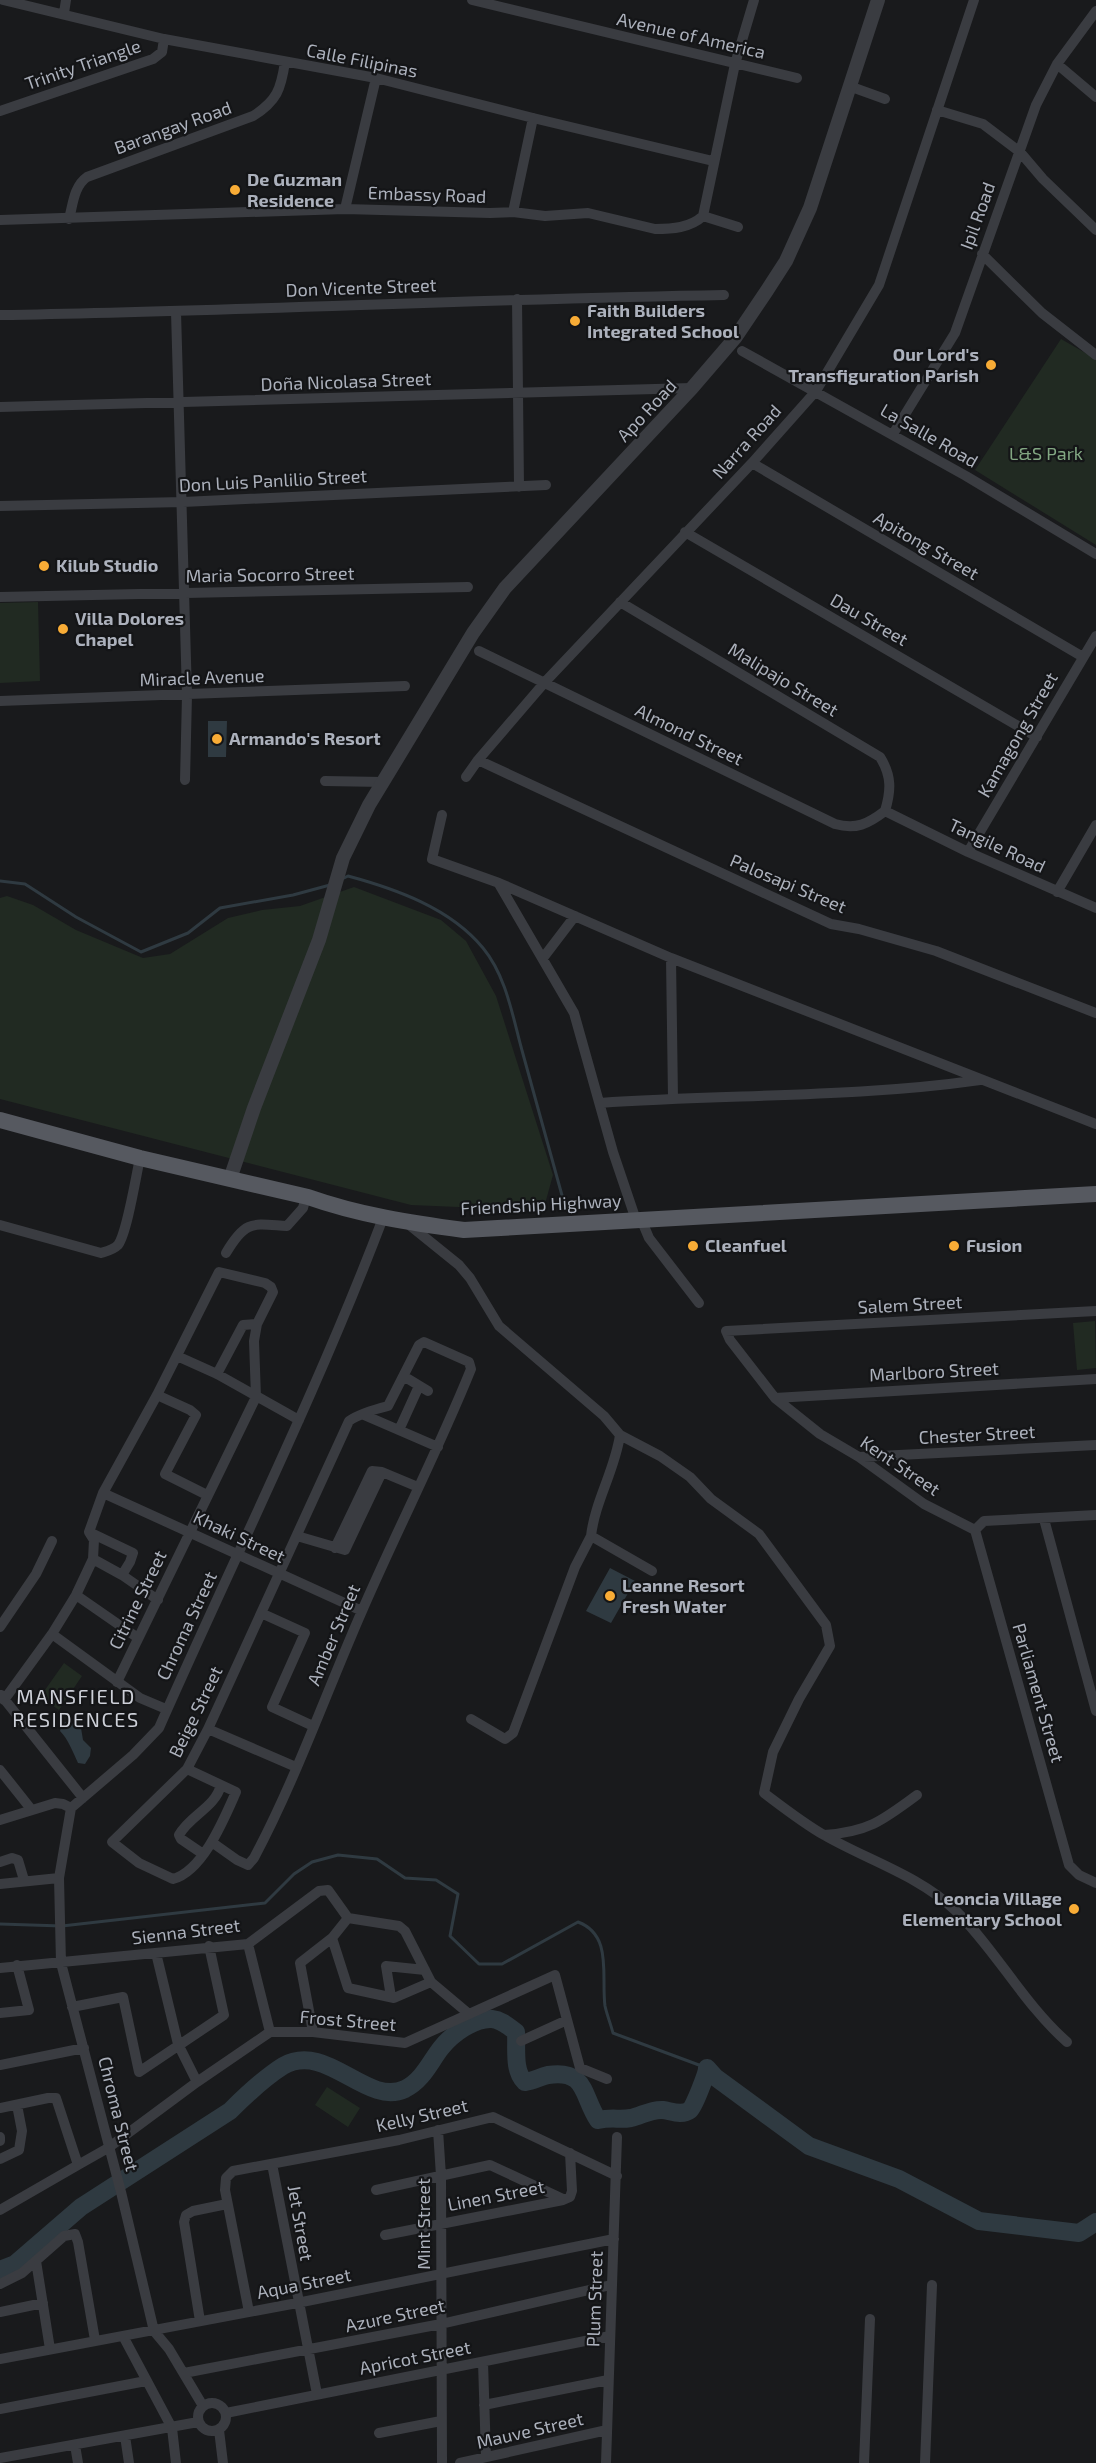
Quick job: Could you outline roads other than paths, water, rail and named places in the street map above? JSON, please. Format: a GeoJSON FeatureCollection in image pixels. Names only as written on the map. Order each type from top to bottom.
{"type":"FeatureCollection","features":[{"type":"Feature","properties":{"kind":"main road","name":"Friendship Highway"},"geometry":{"type":"LineString","coordinates":[[0,1120],[140,1158],[306,1197],[383,1218],[464,1230],[1096,1194]]}},
{"type":"Feature","properties":{"kind":"street","name":"Calle Filipinas"},"geometry":{"type":"LineString","coordinates":[[3,0],[164,39],[376,78],[713,161]]}},
{"type":"Feature","properties":{"kind":"street"},"geometry":{"type":"LineString","coordinates":[[64,13],[66,0]]}},
{"type":"Feature","properties":{"kind":"street","name":"Avenue of America"},"geometry":{"type":"LineString","coordinates":[[472,0],[797,78]]}},
{"type":"Feature","properties":{"kind":"street"},"geometry":{"type":"LineString","coordinates":[[738,227],[703,216],[735,64],[754,0]]}},
{"type":"Feature","properties":{"kind":"street","name":"Apo Road"},"geometry":{"type":"LineString","coordinates":[[230,1179],[254,1108],[319,940],[343,858],[369,805],[473,633],[505,588],[692,388],[735,338],[786,261],[810,208],[878,0]]}},
{"type":"Feature","properties":{"kind":"street","name":"Narra Road"},"geometry":{"type":"LineString","coordinates":[[466,777],[545,682],[752,463],[816,391],[879,285],[974,0]]}},
{"type":"Feature","properties":{"kind":"street","name":"Ipil Road"},"geometry":{"type":"LineString","coordinates":[[893,434],[955,333],[1035,105],[1058,64],[1096,11]]}},
{"type":"Feature","properties":{"kind":"street","name":"Trinity Triangle"},"geometry":{"type":"LineString","coordinates":[[0,111],[153,59],[162,52],[164,39]]}},
{"type":"Feature","properties":{"kind":"street","name":"Barangay Road"},"geometry":{"type":"LineString","coordinates":[[69,219],[76,189],[87,177],[253,116],[262,110],[280,91],[285,62]]}},
{"type":"Feature","properties":{"kind":"street"},"geometry":{"type":"LineString","coordinates":[[1058,64],[1096,97]]}},
{"type":"Feature","properties":{"kind":"street"},"geometry":{"type":"LineString","coordinates":[[345,209],[376,78]]}},
{"type":"Feature","properties":{"kind":"street"},"geometry":{"type":"LineString","coordinates":[[849,86],[885,99]]}},
{"type":"Feature","properties":{"kind":"street"},"geometry":{"type":"LineString","coordinates":[[937,110],[983,124],[1020,152],[1043,179],[1096,230]]}},
{"type":"Feature","properties":{"kind":"street"},"geometry":{"type":"LineString","coordinates":[[513,212],[533,118]]}},
{"type":"Feature","properties":{"kind":"street","name":"Embassy Road"},"geometry":{"type":"LineString","coordinates":[[0,220],[345,209],[513,212],[545,216],[598,213],[655,229],[692,225],[703,216]]}},
{"type":"Feature","properties":{"kind":"street"},"geometry":{"type":"LineString","coordinates":[[982,254],[1042,313],[1096,356]]}},
{"type":"Feature","properties":{"kind":"street","name":"Don Vicente Street"},"geometry":{"type":"LineString","coordinates":[[0,315],[176,312],[517,299],[724,295]]}},
{"type":"Feature","properties":{"kind":"street"},"geometry":{"type":"LineString","coordinates":[[517,299],[519,487]]}},
{"type":"Feature","properties":{"kind":"street"},"geometry":{"type":"LineString","coordinates":[[176,312],[177,404],[183,502],[187,695],[186,780]]}},
{"type":"Feature","properties":{"kind":"street","name":"La Salle Road"},"geometry":{"type":"LineString","coordinates":[[742,351],[893,434],[1096,554]]}},
{"type":"Feature","properties":{"kind":"street","name":"Doña Nicolasa Street"},"geometry":{"type":"LineString","coordinates":[[0,407],[177,404],[692,388]]}},
{"type":"Feature","properties":{"kind":"street","name":"Apitong Street"},"geometry":{"type":"LineString","coordinates":[[752,463],[1083,657]]}},
{"type":"Feature","properties":{"kind":"street","name":"Don Luis Panlilio Street"},"geometry":{"type":"LineString","coordinates":[[0,506],[183,502],[546,485]]}},
{"type":"Feature","properties":{"kind":"street","name":"Dau Street"},"geometry":{"type":"LineString","coordinates":[[685,532],[1037,737]]}},
{"type":"Feature","properties":{"kind":"street","name":"Maria Socorro Street"},"geometry":{"type":"LineString","coordinates":[[0,597],[468,587]]}},
{"type":"Feature","properties":{"kind":"street","name":"Malipajo Street"},"geometry":{"type":"LineString","coordinates":[[620,602],[880,757],[886,766],[891,790],[885,811]]}},
{"type":"Feature","properties":{"kind":"street","name":"Kamagong Street"},"geometry":{"type":"LineString","coordinates":[[968,852],[1096,636]]}},
{"type":"Feature","properties":{"kind":"street","name":"Almond Street"},"geometry":{"type":"LineString","coordinates":[[479,651],[835,824],[847,828],[859,827],[885,811]]}},
{"type":"Feature","properties":{"kind":"street","name":"Miracle Avenue"},"geometry":{"type":"LineString","coordinates":[[0,701],[405,686]]}},
{"type":"Feature","properties":{"kind":"street","name":"Palosapi Street"},"geometry":{"type":"LineString","coordinates":[[478,760],[831,924],[859,929],[936,951],[1096,1013]]}},
{"type":"Feature","properties":{"kind":"street"},"geometry":{"type":"LineString","coordinates":[[325,781],[383,782]]}},
{"type":"Feature","properties":{"kind":"street","name":"Tangile Road"},"geometry":{"type":"LineString","coordinates":[[885,811],[968,852],[1096,908]]}},
{"type":"Feature","properties":{"kind":"street"},"geometry":{"type":"LineString","coordinates":[[442,815],[432,859],[499,883],[671,958],[980,1080],[1043,1101],[1096,1124]]}},
{"type":"Feature","properties":{"kind":"street"},"geometry":{"type":"LineString","coordinates":[[1057,892],[1096,825]]}},
{"type":"Feature","properties":{"kind":"street"},"geometry":{"type":"LineString","coordinates":[[499,883],[574,1013],[613,1152],[638,1220],[699,1303]]}},
{"type":"Feature","properties":{"kind":"street"},"geometry":{"type":"LineString","coordinates":[[543,958],[575,916]]}},
{"type":"Feature","properties":{"kind":"street"},"geometry":{"type":"LineString","coordinates":[[671,958],[673,1098]]}},
{"type":"Feature","properties":{"kind":"street"},"geometry":{"type":"LineString","coordinates":[[948,1085],[952,1069]]}},
{"type":"Feature","properties":{"kind":"street"},"geometry":{"type":"LineString","coordinates":[[600,1103],[825,1093],[948,1085],[980,1080]]}},
{"type":"Feature","properties":{"kind":"street"},"geometry":{"type":"LineString","coordinates":[[0,1225],[101,1253],[112,1250],[120,1243],[140,1158]]}},
{"type":"Feature","properties":{"kind":"street"},"geometry":{"type":"LineString","coordinates":[[226,1253],[235,1238],[258,1223],[287,1226],[303,1208],[306,1197]]}},
{"type":"Feature","properties":{"kind":"street","name":"Chroma Street"},"geometry":{"type":"LineString","coordinates":[[203,2406],[164,2341],[154,2331],[115,2168],[61,1963],[59,1878],[71,1808],[145,1744],[159,1728],[299,1420],[360,1279],[383,1218]]}},
{"type":"Feature","properties":{"kind":"street"},"geometry":{"type":"LineString","coordinates":[[406,1223],[459,1265],[470,1278],[499,1326],[604,1416],[620,1434],[660,1456],[682,1472],[711,1499],[759,1534],[826,1625],[830,1647],[799,1699],[772,1752],[765,1793],[824,1835],[914,1880],[953,1909],[980,1938],[1044,2021],[1067,2042]]}},
{"type":"Feature","properties":{"kind":"street"},"geometry":{"type":"LineString","coordinates":[[89,1532],[103,1493],[158,1395],[219,1272],[265,1283],[271,1287],[273,1292],[257,1324],[254,1341],[255,1397]]}},
{"type":"Feature","properties":{"kind":"street","name":"Salem Street"},"geometry":{"type":"LineString","coordinates":[[726,1331],[1096,1311]]}},
{"type":"Feature","properties":{"kind":"street"},"geometry":{"type":"LineString","coordinates":[[217,1374],[243,1325],[257,1324]]}},
{"type":"Feature","properties":{"kind":"street","name":"Kent Street"},"geometry":{"type":"LineString","coordinates":[[726,1331],[730,1340],[775,1398],[820,1434],[859,1457],[924,1504],[975,1530]]}},
{"type":"Feature","properties":{"kind":"street","name":"Amber Street"},"geometry":{"type":"LineString","coordinates":[[213,1843],[248,1865],[259,1848],[314,1726],[362,1611],[438,1447],[469,1374],[469,1362],[424,1342],[419,1345],[405,1377],[388,1406],[364,1415],[357,1415],[349,1420],[280,1574]]}},
{"type":"Feature","properties":{"kind":"street"},"geometry":{"type":"LineString","coordinates":[[177,1356],[217,1374],[299,1420]]}},
{"type":"Feature","properties":{"kind":"street"},"geometry":{"type":"LineString","coordinates":[[399,1430],[424,1388],[405,1377]]}},
{"type":"Feature","properties":{"kind":"street","name":"Marlboro Street"},"geometry":{"type":"LineString","coordinates":[[775,1398],[1096,1379]]}},
{"type":"Feature","properties":{"kind":"street"},"geometry":{"type":"LineString","coordinates":[[158,1395],[196,1415],[165,1474],[207,1495]]}},
{"type":"Feature","properties":{"kind":"street","name":"Citrine Street"},"geometry":{"type":"LineString","coordinates":[[117,1682],[255,1397]]}},
{"type":"Feature","properties":{"kind":"street"},"geometry":{"type":"LineString","coordinates":[[364,1415],[438,1447]]}},
{"type":"Feature","properties":{"kind":"street"},"geometry":{"type":"LineString","coordinates":[[471,1719],[505,1739],[513,1733],[575,1567],[591,1536],[597,1510],[617,1454],[620,1434]]}},
{"type":"Feature","properties":{"kind":"street","name":"Chester Street"},"geometry":{"type":"LineString","coordinates":[[859,1457],[1096,1445]]}},
{"type":"Feature","properties":{"kind":"street"},"geometry":{"type":"LineString","coordinates":[[297,1536],[345,1550],[382,1472],[418,1487]]}},
{"type":"Feature","properties":{"kind":"street","name":"Khaki Street"},"geometry":{"type":"LineString","coordinates":[[103,1493],[362,1611]]}},
{"type":"Feature","properties":{"kind":"street"},"geometry":{"type":"LineString","coordinates":[[975,1530],[984,1521],[1096,1515]]}},
{"type":"Feature","properties":{"kind":"street"},"geometry":{"type":"LineString","coordinates":[[1044,1519],[1096,1711]]}},
{"type":"Feature","properties":{"kind":"street","name":"Parliament Street"},"geometry":{"type":"LineString","coordinates":[[975,1530],[1069,1865],[1079,1875],[1096,1883]]}},
{"type":"Feature","properties":{"kind":"street"},"geometry":{"type":"LineString","coordinates":[[83,1798],[2,1697],[52,1634],[76,1594],[93,1559],[94,1540],[89,1532]]}},
{"type":"Feature","properties":{"kind":"street"},"geometry":{"type":"LineString","coordinates":[[89,1532],[133,1553],[122,1575]]}},
{"type":"Feature","properties":{"kind":"street"},"geometry":{"type":"LineString","coordinates":[[591,1536],[652,1571]]}},
{"type":"Feature","properties":{"kind":"street"},"geometry":{"type":"LineString","coordinates":[[0,1628],[36,1574],[52,1541]]}},
{"type":"Feature","properties":{"kind":"street"},"geometry":{"type":"LineString","coordinates":[[93,1559],[122,1575],[158,1600]]}},
{"type":"Feature","properties":{"kind":"street","name":"Beige Street"},"geometry":{"type":"LineString","coordinates":[[203,1854],[186,1872],[173,1879],[139,1863],[112,1842],[187,1769],[208,1730],[280,1574]]}},
{"type":"Feature","properties":{"kind":"street"},"geometry":{"type":"LineString","coordinates":[[76,1594],[138,1638]]}},
{"type":"Feature","properties":{"kind":"street"},"geometry":{"type":"LineString","coordinates":[[261,1613],[304,1633],[272,1707],[314,1726]]}},
{"type":"Feature","properties":{"kind":"street"},"geometry":{"type":"LineString","coordinates":[[52,1634],[140,1698],[166,1709]]}},
{"type":"Feature","properties":{"kind":"street"},"geometry":{"type":"LineString","coordinates":[[208,1730],[296,1767]]}},
{"type":"Feature","properties":{"kind":"street"},"geometry":{"type":"LineString","coordinates":[[187,1769],[222,1785],[236,1792],[213,1843],[203,1854],[181,1839],[180,1835],[186,1823],[215,1799],[222,1785]]}},
{"type":"Feature","properties":{"kind":"street"},"geometry":{"type":"LineString","coordinates":[[1,1773],[31,1809]]}},
{"type":"Feature","properties":{"kind":"street"},"geometry":{"type":"LineString","coordinates":[[824,1835],[847,1833],[875,1825],[917,1795]]}},
{"type":"Feature","properties":{"kind":"street"},"geometry":{"type":"LineString","coordinates":[[0,1820],[55,1803],[63,1803],[71,1808]]}},
{"type":"Feature","properties":{"kind":"street"},"geometry":{"type":"LineString","coordinates":[[0,1862],[12,1858],[18,1860],[24,1880]]}},
{"type":"Feature","properties":{"kind":"street"},"geometry":{"type":"LineString","coordinates":[[0,1884],[59,1878]]}},
{"type":"Feature","properties":{"kind":"street","name":"Sienna Street"},"geometry":{"type":"LineString","coordinates":[[0,1968],[248,1944],[319,1891],[328,1890],[348,1918]]}},
{"type":"Feature","properties":{"kind":"street"},"geometry":{"type":"LineString","coordinates":[[313,2032],[300,1963],[332,1938],[348,1918],[399,1926],[405,1931],[431,1982],[469,2014]]}},
{"type":"Feature","properties":{"kind":"street"},"geometry":{"type":"LineString","coordinates":[[332,1938],[348,1988],[391,1997],[431,1982]]}},
{"type":"Feature","properties":{"kind":"street"},"geometry":{"type":"LineString","coordinates":[[4,2208],[108,2148],[197,2082],[270,2032],[248,1944]]}},
{"type":"Feature","properties":{"kind":"street"},"geometry":{"type":"LineString","coordinates":[[72,2007],[123,1997],[139,2072],[224,2015],[209,1946]]}},
{"type":"Feature","properties":{"kind":"street"},"geometry":{"type":"LineString","coordinates":[[156,1953],[178,2044],[197,2082]]}},
{"type":"Feature","properties":{"kind":"street"},"geometry":{"type":"LineString","coordinates":[[0,2013],[29,2010],[17,1965]]}},
{"type":"Feature","properties":{"kind":"street"},"geometry":{"type":"LineString","coordinates":[[391,1997],[386,1966],[425,1970]]}},
{"type":"Feature","properties":{"kind":"street","name":"Frost Street"},"geometry":{"type":"LineString","coordinates":[[270,2032],[313,2032],[405,2043],[555,1975],[580,2068],[606,2079]]}},
{"type":"Feature","properties":{"kind":"street"},"geometry":{"type":"LineString","coordinates":[[521,2041],[567,2020]]}},
{"type":"Feature","properties":{"kind":"street"},"geometry":{"type":"LineString","coordinates":[[0,2065],[84,2048]]}},
{"type":"Feature","properties":{"kind":"street"},"geometry":{"type":"LineString","coordinates":[[0,2108],[56,2098],[78,2165]]}},
{"type":"Feature","properties":{"kind":"street"},"geometry":{"type":"LineString","coordinates":[[0,2159],[19,2150],[22,2131],[17,2105]]}},
{"type":"Feature","properties":{"kind":"street","name":"Kelly Street"},"geometry":{"type":"LineString","coordinates":[[227,2204],[226,2178],[233,2171],[399,2140],[493,2117],[616,2176]]}},
{"type":"Feature","properties":{"kind":"street","name":"Mint Street"},"geometry":{"type":"LineString","coordinates":[[438,2130],[441,2176],[442,2463]]}},
{"type":"Feature","properties":{"kind":"street","name":"Plum Street"},"geometry":{"type":"LineString","coordinates":[[606,2463],[617,2137]]}},
{"type":"Feature","properties":{"kind":"street","name":"Linen Street"},"geometry":{"type":"LineString","coordinates":[[385,2235],[570,2197],[572,2191],[570,2153]]}},
{"type":"Feature","properties":{"kind":"street","name":"Jet Street"},"geometry":{"type":"LineString","coordinates":[[272,2164],[316,2394]]}},
{"type":"Feature","properties":{"kind":"street"},"geometry":{"type":"LineString","coordinates":[[376,2190],[490,2165],[563,2200]]}},
{"type":"Feature","properties":{"kind":"street"},"geometry":{"type":"LineString","coordinates":[[200,2321],[184,2222],[186,2215],[193,2211],[227,2204],[249,2312]]}},
{"type":"Feature","properties":{"kind":"street"},"geometry":{"type":"LineString","coordinates":[[0,2284],[22,2272],[67,2234],[72,2233],[77,2236],[95,2340]]}},
{"type":"Feature","properties":{"kind":"street","name":"Aqua Street"},"geometry":{"type":"LineString","coordinates":[[0,2359],[154,2331],[614,2239]]}},
{"type":"Feature","properties":{"kind":"street"},"geometry":{"type":"LineString","coordinates":[[36,2261],[50,2349]]}},
{"type":"Feature","properties":{"kind":"street","name":"Azure Street"},"geometry":{"type":"LineString","coordinates":[[184,2373],[441,2324],[611,2285]]}},
{"type":"Feature","properties":{"kind":"street"},"geometry":{"type":"LineString","coordinates":[[925,2463],[932,2285]]}},
{"type":"Feature","properties":{"kind":"street"},"geometry":{"type":"LineString","coordinates":[[0,2312],[42,2303]]}},
{"type":"Feature","properties":{"kind":"street"},"geometry":{"type":"LineString","coordinates":[[864,2463],[870,2319]]}},
{"type":"Feature","properties":{"kind":"street"},"geometry":{"type":"LineString","coordinates":[[123,2336],[172,2428],[176,2463]]}},
{"type":"Feature","properties":{"kind":"street","name":"Apricot Street"},"geometry":{"type":"LineString","coordinates":[[226,2413],[610,2336]]}},
{"type":"Feature","properties":{"kind":"street"},"geometry":{"type":"LineString","coordinates":[[483,2362],[486,2457]]}},
{"type":"Feature","properties":{"kind":"street"},"geometry":{"type":"LineString","coordinates":[[484,2405],[608,2380]]}},
{"type":"Feature","properties":{"kind":"street"},"geometry":{"type":"LineString","coordinates":[[0,2409],[146,2381]]}},
{"type":"Feature","properties":{"kind":"street"},"geometry":{"type":"LineString","coordinates":[[218,2404],[226,2413],[224,2425],[219,2430],[208,2431],[198,2422],[198,2413],[203,2406],[218,2404]]}},
{"type":"Feature","properties":{"kind":"street"},"geometry":{"type":"LineString","coordinates":[[379,2433],[441,2421]]}},
{"type":"Feature","properties":{"kind":"street"},"geometry":{"type":"LineString","coordinates":[[0,2458],[33,2458],[75,2445],[198,2422]]}},
{"type":"Feature","properties":{"kind":"street"},"geometry":{"type":"LineString","coordinates":[[219,2430],[223,2463]]}},
{"type":"Feature","properties":{"kind":"street","name":"Mauve Street"},"geometry":{"type":"LineString","coordinates":[[460,2463],[607,2430]]}},
{"type":"Feature","properties":{"kind":"street"},"geometry":{"type":"LineString","coordinates":[[125,2436],[129,2463]]}},
{"type":"Feature","properties":{"kind":"street"},"geometry":{"type":"LineString","coordinates":[[75,2445],[78,2463]]}},
{"type":"Feature","properties":{"kind":"waterway"},"geometry":{"type":"LineString","coordinates":[[342,879],[348,876],[385,887],[438,911],[470,934],[491,959],[504,985],[563,1199]]}},
{"type":"Feature","properties":{"kind":"waterway"},"geometry":{"type":"LineString","coordinates":[[0,881],[25,884],[76,917],[141,952],[188,933],[220,908],[293,895],[330,885]]}},
{"type":"Feature","properties":{"kind":"waterway"},"geometry":{"type":"LineString","coordinates":[[0,1924],[62,1926],[265,1903],[294,1874],[312,1862],[338,1855],[377,1859],[405,1878],[436,1880],[458,1894],[450,1936],[479,1964],[502,1964],[578,1922],[589,1928],[601,1946],[605,2006],[613,2033],[707,2068]]}},
{"type":"Feature","properties":{"kind":"waterway"},"geometry":{"type":"LineString","coordinates":[[0,2270],[15,2264],[81,2207],[230,2111],[255,2087],[283,2066],[299,2061],[315,2062],[331,2067],[376,2089],[390,2092],[405,2089],[417,2081],[441,2048],[457,2032],[478,2021],[492,2019],[516,2032],[517,2066],[525,2082],[548,2075],[570,2076],[582,2086],[598,2120],[631,2118],[659,2110],[687,2112],[694,2103],[707,2068]]}},
{"type":"Feature","properties":{"kind":"waterway"},"geometry":{"type":"LineString","coordinates":[[707,2068],[715,2077],[809,2146],[899,2179],[979,2221],[1079,2233],[1096,2222]]}},
{"type":"Feature","properties":{"kind":"place","name":"De Guzman Residence"},"geometry":{"type":"Point","coordinates":[235,190]}},
{"type":"Feature","properties":{"kind":"place","name":"Faith Builders Integrated School"},"geometry":{"type":"Point","coordinates":[575,321]}},
{"type":"Feature","properties":{"kind":"place","name":"Our Lord's Transfiguration Parish"},"geometry":{"type":"Point","coordinates":[991,365]}},
{"type":"Feature","properties":{"kind":"place","name":"Kilub Studio"},"geometry":{"type":"Point","coordinates":[44,566]}},
{"type":"Feature","properties":{"kind":"place","name":"Villa Dolores Chapel"},"geometry":{"type":"Point","coordinates":[63,629]}},
{"type":"Feature","properties":{"kind":"place","name":"Armando's Resort"},"geometry":{"type":"Point","coordinates":[217,739]}},
{"type":"Feature","properties":{"kind":"place","name":"Cleanfuel"},"geometry":{"type":"Point","coordinates":[693,1246]}},
{"type":"Feature","properties":{"kind":"place","name":"Fusion"},"geometry":{"type":"Point","coordinates":[954,1246]}},
{"type":"Feature","properties":{"kind":"place","name":"Leanne Resort Fresh Water"},"geometry":{"type":"Point","coordinates":[610,1596]}},
{"type":"Feature","properties":{"kind":"place","name":"Leoncia Village Elementary School"},"geometry":{"type":"Point","coordinates":[1074,1909]}},
{"type":"Feature","properties":{"kind":"district","name":"MANSFIELD RESIDENCES"},"geometry":{"type":"Point","coordinates":[76,1708]}},
{"type":"Feature","properties":{"kind":"park label","name":"L&S Park"},"geometry":{"type":"Point","coordinates":[1046,454]}}]}
